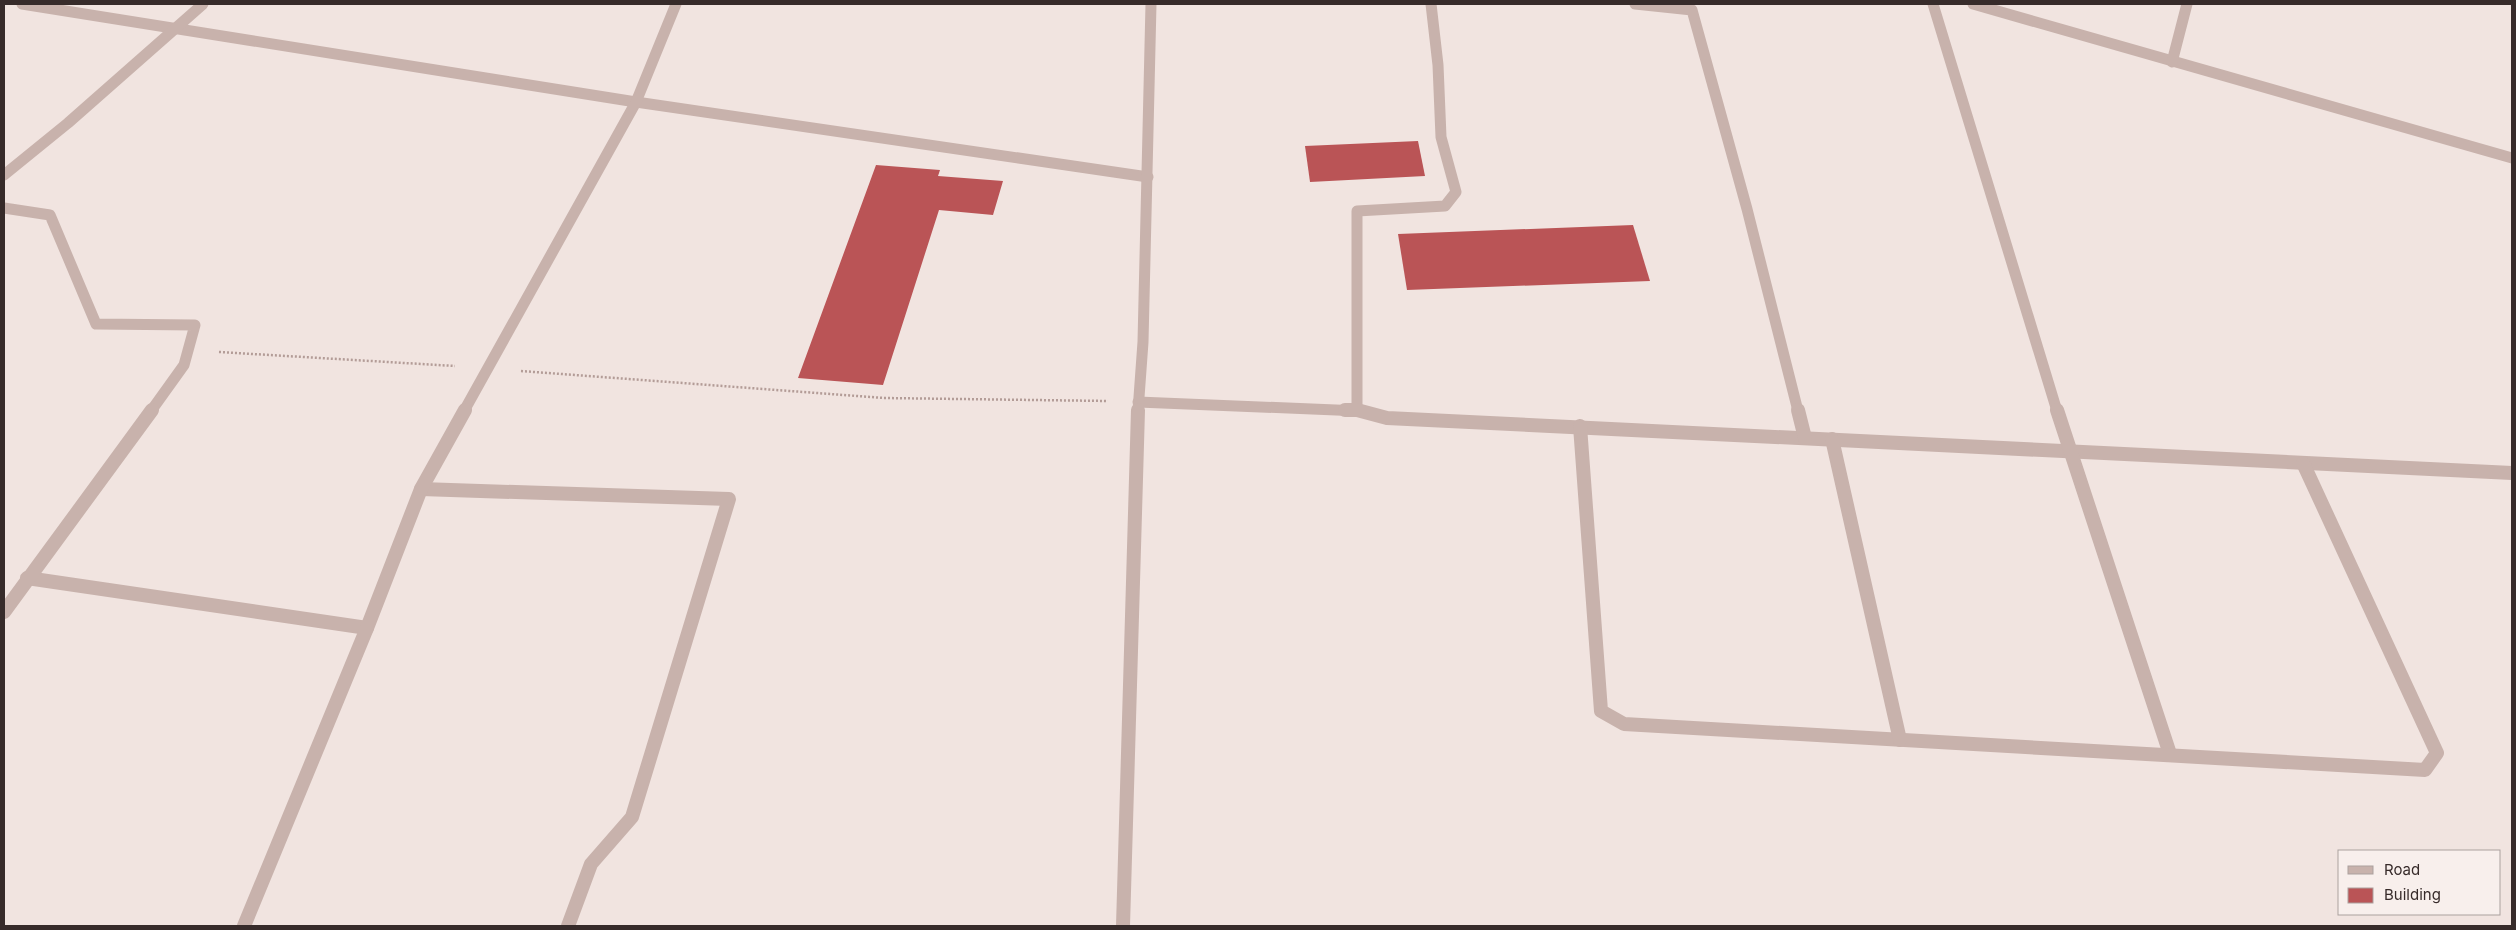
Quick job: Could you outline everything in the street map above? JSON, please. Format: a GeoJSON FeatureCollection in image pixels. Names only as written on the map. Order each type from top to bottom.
{"type":"FeatureCollection","features":[{"type":"Feature","properties":{"kind":"street"},"geometry":{"type":"LineString","coordinates":[[22,4],[636,102],[1148,177]]}},
{"type":"Feature","properties":{"kind":"street"},"geometry":{"type":"LineString","coordinates":[[4,175],[68,123],[203,4]]}},
{"type":"Feature","properties":{"kind":"street"},"geometry":{"type":"LineString","coordinates":[[244,926],[367,628],[421,489],[487,368],[533,291],[636,102],[676,4]]}},
{"type":"Feature","properties":{"kind":"street"},"geometry":{"type":"LineString","coordinates":[[1123,926],[1138,402],[1143,342],[1152,4]]}},
{"type":"Feature","properties":{"kind":"street"},"geometry":{"type":"LineString","coordinates":[[1357,410],[1357,211],[1445,206],[1456,192],[1441,137],[1438,65],[1431,4]]}},
{"type":"Feature","properties":{"kind":"street"},"geometry":{"type":"LineString","coordinates":[[1635,4],[1692,10],[1747,209],[1806,438]]}},
{"type":"Feature","properties":{"kind":"street"},"geometry":{"type":"LineString","coordinates":[[1933,4],[2070,452],[2170,754]]}},
{"type":"Feature","properties":{"kind":"street"},"geometry":{"type":"LineString","coordinates":[[1973,4],[2512,158]]}},
{"type":"Feature","properties":{"kind":"street"},"geometry":{"type":"LineString","coordinates":[[2172,62],[2187,4]]}},
{"type":"Feature","properties":{"kind":"street"},"geometry":{"type":"LineString","coordinates":[[4,208],[50,215],[96,324],[195,325],[184,365],[4,612]]}},
{"type":"Feature","properties":{"kind":"street"},"geometry":{"type":"LineString","coordinates":[[1138,402],[1357,410],[1387,418],[2512,473]]}},
{"type":"Feature","properties":{"kind":"street"},"geometry":{"type":"LineString","coordinates":[[1580,426],[1601,711],[1624,724],[2425,770],[2437,753],[2303,463]]}},
{"type":"Feature","properties":{"kind":"street"},"geometry":{"type":"LineString","coordinates":[[1832,439],[1900,740]]}},
{"type":"Feature","properties":{"kind":"street"},"geometry":{"type":"LineString","coordinates":[[421,489],[729,499],[632,817],[591,864],[568,926]]}},
{"type":"Feature","properties":{"kind":"street"},"geometry":{"type":"LineString","coordinates":[[27,578],[367,628]]}},
{"type":"Feature","properties":{"kind":"path"},"geometry":{"type":"LineString","coordinates":[[188,350],[487,368],[884,398],[1138,402]]}},
{"type":"Feature","properties":{"kind":"building"},"geometry":{"type":"Polygon","coordinates":[[[1418,141],[1425,176],[1310,182],[1305,146],[1418,141]]]}},
{"type":"Feature","properties":{"kind":"building"},"geometry":{"type":"Polygon","coordinates":[[[876,165],[940,170],[938,176],[1003,181],[993,215],[939,210],[883,385],[798,378],[876,165]]]}},
{"type":"Feature","properties":{"kind":"building"},"geometry":{"type":"Polygon","coordinates":[[[1633,225],[1650,281],[1407,290],[1398,234],[1633,225]]]}}]}
